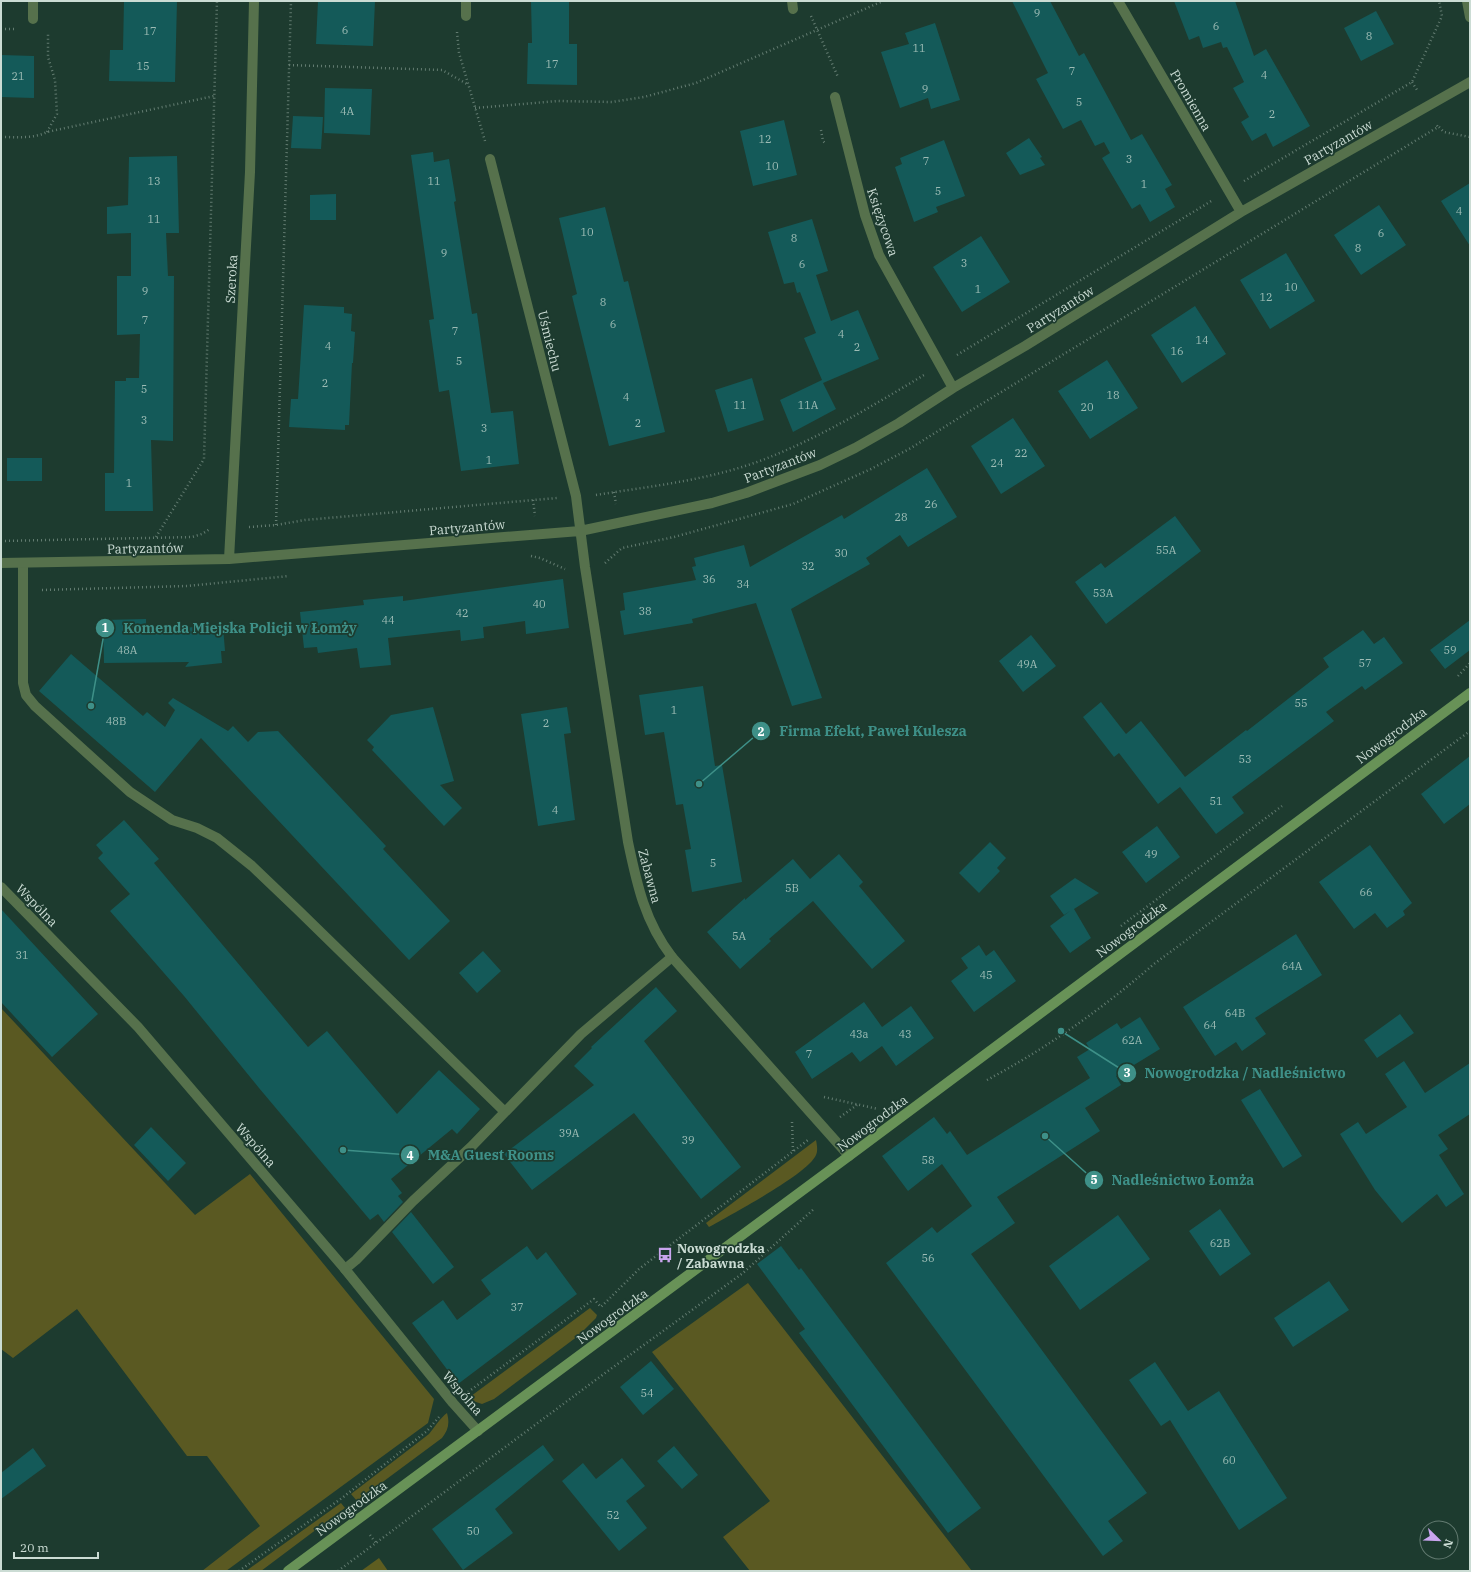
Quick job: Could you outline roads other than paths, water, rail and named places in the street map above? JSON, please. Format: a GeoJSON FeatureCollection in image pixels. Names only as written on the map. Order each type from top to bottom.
{"type":"FeatureCollection","features":[{"type":"Feature","properties":{"kind":"street"},"geometry":{"type":"LineString","coordinates":[[33,1],[33,19]]}},
{"type":"Feature","properties":{"kind":"street","name":"Szeroka"},"geometry":{"type":"LineString","coordinates":[[229,559],[250,172],[254,1]]}},
{"type":"Feature","properties":{"kind":"street"},"geometry":{"type":"LineString","coordinates":[[466,1],[466,16]]}},
{"type":"Feature","properties":{"kind":"street","name":"Promienna"},"geometry":{"type":"LineString","coordinates":[[1118,1],[1241,212]]}},
{"type":"Feature","properties":{"kind":"street"},"geometry":{"type":"LineString","coordinates":[[1467,1],[1470,17]]}},
{"type":"Feature","properties":{"kind":"street","name":"Partyzantów"},"geometry":{"type":"LineString","coordinates":[[1,563],[229,559],[580,531],[712,503],[783,480],[820,465],[855,448],[899,423],[953,388],[1025,346],[1241,212],[1470,82]]}},
{"type":"Feature","properties":{"kind":"street","name":"Księżycowa"},"geometry":{"type":"LineString","coordinates":[[835,96],[865,215],[879,255],[953,388]]}},
{"type":"Feature","properties":{"kind":"street","name":"Uśmiechu"},"geometry":{"type":"LineString","coordinates":[[490,159],[576,496],[580,531]]}},
{"type":"Feature","properties":{"kind":"street","name":"Zabawna"},"geometry":{"type":"LineString","coordinates":[[580,531],[628,842],[637,881],[650,922],[656,934],[672,957],[849,1156]]}},
{"type":"Feature","properties":{"kind":"street"},"geometry":{"type":"LineString","coordinates":[[23,563],[23,683],[26,695],[35,706],[130,792],[172,820],[197,828],[218,838],[252,866],[504,1112]]}},
{"type":"Feature","properties":{"kind":"street","name":"Nowogrodzka"},"geometry":{"type":"LineString","coordinates":[[288,1571],[849,1156],[1470,693]]}},
{"type":"Feature","properties":{"kind":"street","name":"Wspólna"},"geometry":{"type":"LineString","coordinates":[[1,887],[138,1027],[345,1268],[453,1403],[478,1431]]}},
{"type":"Feature","properties":{"kind":"street"},"geometry":{"type":"LineString","coordinates":[[345,1268],[356,1260],[387,1227],[471,1147],[581,1034],[672,957]]}},
{"type":"Feature","properties":{"kind":"place","name":"Komenda Miejska Policji w Łomży"},"geometry":{"type":"Point","coordinates":[91,706]}},
{"type":"Feature","properties":{"kind":"place","name":"Firma Efekt, Paweł Kulesza"},"geometry":{"type":"Point","coordinates":[699,784]}},
{"type":"Feature","properties":{"kind":"place","name":"Nowogrodzka / Nadleśnictwo"},"geometry":{"type":"Point","coordinates":[1061,1031]}},
{"type":"Feature","properties":{"kind":"place","name":"Nadleśnictwo Łomża"},"geometry":{"type":"Point","coordinates":[1045,1136]}},
{"type":"Feature","properties":{"kind":"place","name":"M&A Guest Rooms"},"geometry":{"type":"Point","coordinates":[343,1150]}},
{"type":"Feature","properties":{"kind":"place","name":"Nowogrodzka / Zabawna"},"geometry":{"type":"Point","coordinates":[665,1255]}}]}
